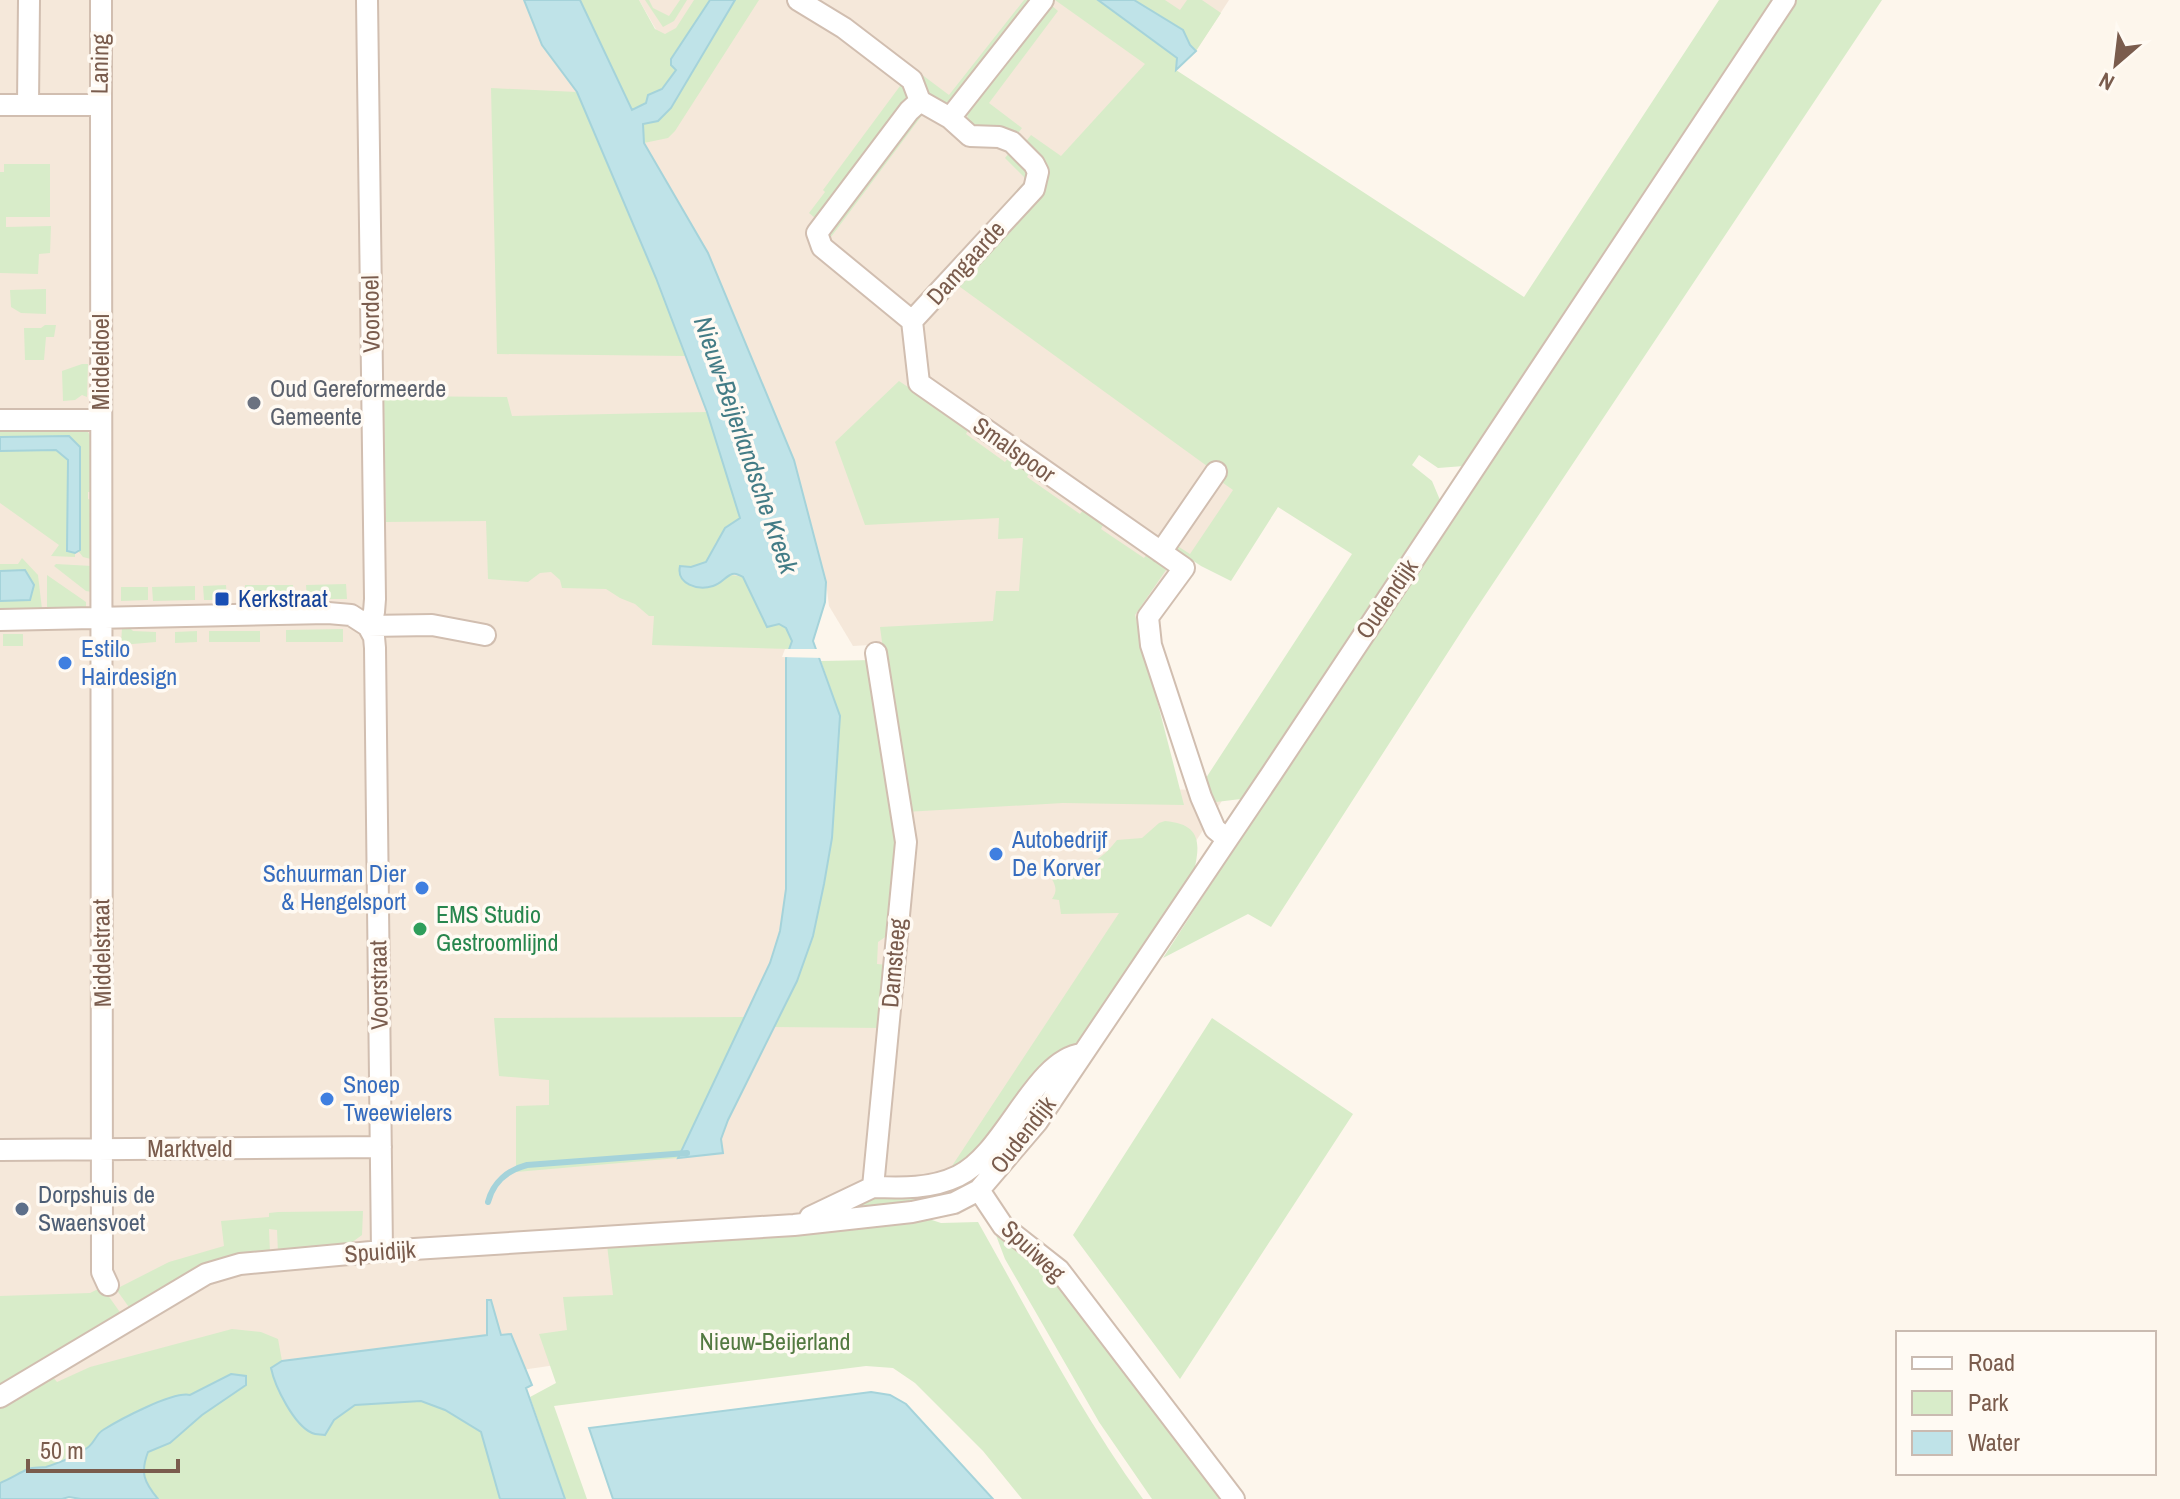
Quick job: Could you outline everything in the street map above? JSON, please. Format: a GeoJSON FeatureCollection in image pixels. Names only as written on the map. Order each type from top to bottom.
{"type":"FeatureCollection","features":[{"type":"Feature","properties":{"kind":"street"},"geometry":{"type":"LineString","coordinates":[[28,105],[29,0]]}},
{"type":"Feature","properties":{"kind":"street","name":"Laning"},"geometry":{"type":"LineString","coordinates":[[0,105],[101,105],[101,0]]}},
{"type":"Feature","properties":{"kind":"street","name":"Voordoel"},"geometry":{"type":"LineString","coordinates":[[367,0],[375,599],[368,626]]}},
{"type":"Feature","properties":{"kind":"street"},"geometry":{"type":"LineString","coordinates":[[798,0],[844,28],[912,80],[920,101],[950,118],[1043,0]]}},
{"type":"Feature","properties":{"kind":"street","name":"Oudendijk"},"geometry":{"type":"LineString","coordinates":[[979,1190],[1037,1122],[1785,0]]}},
{"type":"Feature","properties":{"kind":"street","name":"Damgaarde"},"geometry":{"type":"LineString","coordinates":[[920,101],[909,111],[817,233],[822,247],[912,321],[1034,189],[1038,180],[1034,164],[1012,142],[999,137],[970,136],[950,118]]}},
{"type":"Feature","properties":{"kind":"street","name":"Middeldoel"},"geometry":{"type":"LineString","coordinates":[[100,619],[101,105]]}},
{"type":"Feature","properties":{"kind":"street","name":"Smalspoor"},"geometry":{"type":"LineString","coordinates":[[912,321],[919,383],[1184,568],[1148,617],[1151,645],[1201,797],[1215,829],[1226,838]]}},
{"type":"Feature","properties":{"kind":"street"},"geometry":{"type":"LineString","coordinates":[[0,420],[101,420]]}},
{"type":"Feature","properties":{"kind":"street"},"geometry":{"type":"LineString","coordinates":[[1161,552],[1216,472]]}},
{"type":"Feature","properties":{"kind":"street"},"geometry":{"type":"LineString","coordinates":[[0,620],[328,613],[351,615],[368,626],[432,625],[485,635]]}},
{"type":"Feature","properties":{"kind":"street","name":"Middelstraat"},"geometry":{"type":"LineString","coordinates":[[100,619],[102,1272],[108,1285]]}},
{"type":"Feature","properties":{"kind":"street","name":"Voorstraat"},"geometry":{"type":"LineString","coordinates":[[368,626],[375,648],[382,1251]]}},
{"type":"Feature","properties":{"kind":"street","name":"Damsteeg"},"geometry":{"type":"LineString","coordinates":[[873,1187],[906,842],[876,653]]}},
{"type":"Feature","properties":{"kind":"street"},"geometry":{"type":"LineString","coordinates":[[794,1225],[873,1187],[912,1188],[961,1175],[981,1159],[1053,1069],[1072,1055],[1082,1054]]}},
{"type":"Feature","properties":{"kind":"street","name":"Marktveld"},"geometry":{"type":"LineString","coordinates":[[0,1150],[381,1147]]}},
{"type":"Feature","properties":{"kind":"street"},"geometry":{"type":"LineString","coordinates":[[794,1225],[912,1212],[954,1203],[979,1190]]}},
{"type":"Feature","properties":{"kind":"street","name":"Spuiweg"},"geometry":{"type":"LineString","coordinates":[[979,1190],[1003,1226],[1059,1270],[1234,1499]]}},
{"type":"Feature","properties":{"kind":"street","name":"Spuidijk"},"geometry":{"type":"LineString","coordinates":[[0,1397],[206,1274],[240,1264],[382,1251],[794,1225]]}},
{"type":"Feature","properties":{"kind":"shaded area"},"geometry":{"type":"Polygon","coordinates":[[[0,0],[540,0],[867,787],[1229,790],[987,1164],[885,1201],[883,1317],[501,1373],[0,1497],[0,0]]]}},
{"type":"Feature","properties":{"kind":"shaded area"},"geometry":{"type":"Polygon","coordinates":[[[639,0],[717,0],[674,61],[639,0]]]}},
{"type":"Feature","properties":{"kind":"shaded area"},"geometry":{"type":"Polygon","coordinates":[[[735,0],[1229,0],[1196,51],[1176,70],[1239,481],[1176,585],[1144,629],[853,646],[829,606],[826,582],[794,460],[708,253],[644,143],[735,0]]]}},
{"type":"Feature","properties":{"kind":"green space"},"geometry":{"type":"Polygon","coordinates":[[[580,0],[639,0],[655,29],[665,34],[676,28],[694,0],[710,0],[671,59],[671,65],[677,70],[662,90],[648,95],[646,103],[632,110],[580,0]]]}},
{"type":"Feature","properties":{"kind":"green space"},"geometry":{"type":"Polygon","coordinates":[[[645,0],[669,16],[680,0],[687,0],[674,21],[663,27],[645,0]]]}},
{"type":"Feature","properties":{"kind":"green space"},"geometry":{"type":"Polygon","coordinates":[[[735,0],[759,0],[675,131],[668,138],[644,143],[643,124],[658,121],[671,108],[735,0]]]}},
{"type":"Feature","properties":{"kind":"green space"},"geometry":{"type":"Polygon","coordinates":[[[1024,0],[1034,0],[952,102],[940,102],[928,95],[919,81],[921,74],[949,95],[1024,0]]]}},
{"type":"Feature","properties":{"kind":"green space"},"geometry":{"type":"Polygon","coordinates":[[[1055,0],[1098,0],[1178,58],[1176,70],[1524,297],[1719,0],[1773,0],[1464,466],[1438,468],[1419,455],[1412,465],[1432,481],[1440,500],[1436,510],[1241,799],[1216,802],[1204,781],[1352,554],[1278,507],[1231,581],[1174,548],[1176,545],[1190,554],[1233,490],[1216,478],[1218,474],[956,284],[1035,196],[1024,144],[1031,135],[1061,156],[1145,64],[1055,0]]]}},
{"type":"Feature","properties":{"kind":"green space"},"geometry":{"type":"Polygon","coordinates":[[[1134,0],[1165,0],[1180,10],[1187,0],[1202,0],[1221,13],[1196,51],[1183,30],[1134,0]]]}},
{"type":"Feature","properties":{"kind":"green space"},"geometry":{"type":"Polygon","coordinates":[[[1796,0],[1882,0],[1472,615],[1271,927],[1248,914],[1163,958],[1341,684],[1796,0]]]}},
{"type":"Feature","properties":{"kind":"green space"},"geometry":{"type":"Polygon","coordinates":[[[1051,5],[1058,11],[989,103],[1022,128],[1015,137],[972,126],[968,123],[967,111],[1051,5]]]}},
{"type":"Feature","properties":{"kind":"green space"},"geometry":{"type":"Polygon","coordinates":[[[903,82],[910,96],[815,218],[809,213],[825,192],[823,190],[903,82]]]}},
{"type":"Feature","properties":{"kind":"green space"},"geometry":{"type":"Polygon","coordinates":[[[491,88],[577,92],[656,278],[685,356],[497,354],[491,88]]]}},
{"type":"Feature","properties":{"kind":"green space"},"geometry":{"type":"Polygon","coordinates":[[[919,114],[923,114],[828,241],[828,230],[919,114]]]}},
{"type":"Feature","properties":{"kind":"green space"},"geometry":{"type":"Polygon","coordinates":[[[1009,153],[1029,172],[1029,183],[950,271],[947,268],[1024,182],[1024,177],[1005,158],[1009,153]]]}},
{"type":"Feature","properties":{"kind":"green space"},"geometry":{"type":"Polygon","coordinates":[[[4,164],[50,164],[50,217],[6,217],[6,227],[51,226],[50,253],[39,254],[38,274],[0,273],[0,172],[4,172],[4,164]]]}},
{"type":"Feature","properties":{"kind":"green space"},"geometry":{"type":"Polygon","coordinates":[[[46,289],[46,314],[21,313],[11,307],[10,290],[46,289]]]}},
{"type":"Feature","properties":{"kind":"green space"},"geometry":{"type":"Polygon","coordinates":[[[56,325],[54,337],[46,337],[44,360],[25,360],[24,328],[41,328],[56,325]]]}},
{"type":"Feature","properties":{"kind":"green space"},"geometry":{"type":"Polygon","coordinates":[[[88,364],[87,397],[82,395],[75,400],[63,401],[62,371],[88,364]]]}},
{"type":"Feature","properties":{"kind":"green space"},"geometry":{"type":"Polygon","coordinates":[[[899,381],[969,428],[966,434],[1005,462],[1009,457],[1030,471],[1027,477],[1080,514],[1084,509],[1104,523],[1101,529],[1144,558],[1148,553],[1166,570],[1135,615],[1184,805],[1063,803],[905,812],[880,627],[993,621],[996,591],[1019,591],[1023,538],[998,539],[999,518],[865,525],[835,442],[899,381]]]}},
{"type":"Feature","properties":{"kind":"green space"},"geometry":{"type":"Polygon","coordinates":[[[384,396],[507,397],[512,416],[707,412],[740,519],[716,542],[706,562],[691,567],[680,566],[743,577],[786,628],[792,641],[789,649],[652,645],[654,616],[649,616],[635,604],[606,589],[562,588],[560,580],[551,572],[540,573],[528,582],[488,579],[486,521],[386,522],[384,396]]]}},
{"type":"Feature","properties":{"kind":"green space"},"geometry":{"type":"Polygon","coordinates":[[[0,423],[84,426],[91,437],[91,492],[88,492],[88,499],[91,500],[91,559],[79,552],[69,436],[0,437],[0,423]]]}},
{"type":"Feature","properties":{"kind":"green space"},"geometry":{"type":"Polygon","coordinates":[[[56,450],[68,460],[67,550],[75,553],[75,557],[51,556],[59,545],[0,503],[0,451],[56,450]]]}},
{"type":"Feature","properties":{"kind":"green space"},"geometry":{"type":"Polygon","coordinates":[[[22,558],[38,575],[42,609],[0,610],[0,601],[30,600],[25,571],[0,571],[0,564],[18,564],[22,558]]]}},
{"type":"Feature","properties":{"kind":"green space"},"geometry":{"type":"Polygon","coordinates":[[[54,566],[92,566],[92,592],[86,591],[54,566]]]}},
{"type":"Feature","properties":{"kind":"green space"},"geometry":{"type":"Polygon","coordinates":[[[47,575],[86,602],[86,607],[47,609],[47,575]]]}},
{"type":"Feature","properties":{"kind":"green space"},"geometry":{"type":"Polygon","coordinates":[[[346,584],[347,599],[307,599],[306,585],[346,584]]]}},
{"type":"Feature","properties":{"kind":"green space"},"geometry":{"type":"Polygon","coordinates":[[[226,585],[227,600],[204,600],[203,586],[226,585]]]}},
{"type":"Feature","properties":{"kind":"green space"},"geometry":{"type":"Polygon","coordinates":[[[245,585],[293,585],[294,599],[245,600],[245,585]]]}},
{"type":"Feature","properties":{"kind":"green space"},"geometry":{"type":"Polygon","coordinates":[[[195,586],[195,600],[153,601],[152,587],[195,586]]]}},
{"type":"Feature","properties":{"kind":"green space"},"geometry":{"type":"Polygon","coordinates":[[[121,587],[148,587],[148,600],[121,601],[121,587]]]}},
{"type":"Feature","properties":{"kind":"green space"},"geometry":{"type":"Polygon","coordinates":[[[128,626],[133,631],[156,632],[156,642],[121,645],[122,627],[128,626]]]}},
{"type":"Feature","properties":{"kind":"green space"},"geometry":{"type":"Polygon","coordinates":[[[343,629],[343,642],[286,642],[286,630],[343,629]]]}},
{"type":"Feature","properties":{"kind":"green space"},"geometry":{"type":"Polygon","coordinates":[[[197,631],[197,642],[175,643],[175,632],[197,631]]]}},
{"type":"Feature","properties":{"kind":"green space"},"geometry":{"type":"Polygon","coordinates":[[[209,631],[260,631],[260,642],[209,642],[209,631]]]}},
{"type":"Feature","properties":{"kind":"green space"},"geometry":{"type":"Polygon","coordinates":[[[3,634],[23,634],[23,646],[3,646],[3,634]]]}},
{"type":"Feature","properties":{"kind":"green space"},"geometry":{"type":"Polygon","coordinates":[[[873,660],[900,847],[891,933],[878,942],[877,964],[888,965],[882,1028],[773,1027],[797,981],[813,936],[832,838],[840,716],[821,661],[873,660]]]}},
{"type":"Feature","properties":{"kind":"green space"},"geometry":{"type":"Polygon","coordinates":[[[1165,821],[1185,826],[1195,836],[1197,851],[1194,871],[1085,1035],[1062,1055],[965,1163],[950,1169],[1119,913],[1061,914],[1059,900],[1052,899],[1055,887],[1048,868],[1087,864],[1101,857],[1117,840],[1142,838],[1165,821]]]}},
{"type":"Feature","properties":{"kind":"green space"},"geometry":{"type":"Polygon","coordinates":[[[745,1017],[678,1158],[516,1172],[516,1106],[549,1105],[549,1080],[499,1076],[494,1018],[745,1017]]]}},
{"type":"Feature","properties":{"kind":"green space"},"geometry":{"type":"Polygon","coordinates":[[[1212,1018],[1353,1114],[1180,1379],[1073,1235],[1212,1018]]]}},
{"type":"Feature","properties":{"kind":"green space"},"geometry":{"type":"Polygon","coordinates":[[[1053,1075],[1045,1098],[975,1181],[941,1197],[905,1206],[832,1210],[872,1199],[938,1189],[1053,1075]]]}},
{"type":"Feature","properties":{"kind":"green space"},"geometry":{"type":"Polygon","coordinates":[[[363,1211],[362,1235],[350,1247],[278,1253],[277,1230],[269,1229],[270,1253],[131,1310],[116,1289],[169,1262],[224,1246],[221,1221],[269,1217],[269,1213],[278,1212],[363,1211]]]}},
{"type":"Feature","properties":{"kind":"green space","name":"Nieuw-Beijerland"},"geometry":{"type":"Polygon","coordinates":[[[929,1219],[941,1223],[978,1222],[1077,1398],[1143,1499],[1022,1499],[983,1451],[915,1383],[893,1368],[866,1366],[554,1406],[587,1499],[565,1499],[530,1397],[556,1383],[539,1334],[567,1330],[563,1297],[613,1295],[607,1245],[850,1230],[929,1219]]]}},
{"type":"Feature","properties":{"kind":"green space"},"geometry":{"type":"Polygon","coordinates":[[[994,1230],[1050,1271],[1227,1499],[1152,1499],[1099,1422],[1005,1259],[994,1230]]]}},
{"type":"Feature","properties":{"kind":"green space"},"geometry":{"type":"Polygon","coordinates":[[[102,1287],[122,1315],[0,1388],[0,1296],[90,1293],[102,1287]]]}},
{"type":"Feature","properties":{"kind":"green space"},"geometry":{"type":"Polygon","coordinates":[[[232,1329],[261,1332],[278,1339],[282,1361],[271,1368],[325,1435],[334,1420],[355,1405],[421,1401],[445,1410],[481,1432],[500,1499],[158,1499],[145,1477],[148,1452],[185,1429],[205,1409],[231,1374],[189,1395],[171,1397],[121,1420],[73,1456],[46,1467],[28,1469],[0,1483],[0,1406],[52,1376],[57,1382],[90,1367],[232,1329]]]}},
{"type":"Feature","properties":{"kind":"water"},"geometry":{"type":"Polygon","coordinates":[[[524,0],[580,0],[632,110],[646,103],[648,95],[662,89],[676,70],[671,65],[671,59],[710,0],[735,0],[671,108],[658,121],[643,124],[644,143],[708,253],[794,460],[826,582],[825,602],[813,641],[840,716],[832,838],[813,936],[797,981],[728,1120],[721,1139],[723,1153],[678,1158],[770,963],[780,931],[786,889],[786,658],[792,641],[786,628],[779,624],[767,627],[743,577],[732,574],[716,585],[701,588],[689,585],[681,577],[680,566],[691,567],[706,562],[725,528],[740,518],[707,412],[656,278],[577,92],[542,45],[524,0]]]}},
{"type":"Feature","properties":{"kind":"water"},"geometry":{"type":"Polygon","coordinates":[[[1098,0],[1134,0],[1183,30],[1196,51],[1176,70],[1177,58],[1098,0]]]}},
{"type":"Feature","properties":{"kind":"water"},"geometry":{"type":"Polygon","coordinates":[[[69,436],[80,447],[80,550],[75,553],[67,551],[68,460],[56,450],[0,451],[0,437],[69,436]]]}},
{"type":"Feature","properties":{"kind":"water"},"geometry":{"type":"Polygon","coordinates":[[[25,570],[34,585],[30,600],[0,601],[0,571],[25,570]]]}},
{"type":"Feature","properties":{"kind":"water"},"geometry":{"type":"Polygon","coordinates":[[[487,1300],[491,1300],[501,1335],[511,1334],[532,1385],[526,1388],[565,1499],[500,1499],[481,1432],[445,1410],[421,1401],[355,1405],[334,1420],[325,1435],[305,1429],[286,1405],[271,1368],[282,1361],[487,1335],[487,1300]]]}},
{"type":"Feature","properties":{"kind":"water"},"geometry":{"type":"Polygon","coordinates":[[[231,1374],[246,1376],[246,1385],[202,1415],[170,1443],[148,1452],[145,1477],[158,1499],[0,1499],[0,1483],[28,1469],[46,1467],[73,1456],[121,1420],[171,1397],[190,1395],[231,1374]]]}},
{"type":"Feature","properties":{"kind":"water"},"geometry":{"type":"Polygon","coordinates":[[[871,1392],[890,1395],[906,1404],[993,1499],[613,1499],[589,1428],[871,1392]]]}},
{"type":"Feature","properties":{"kind":"pier"},"geometry":{"type":"Polygon","coordinates":[[[785,649],[821,649],[824,658],[782,657],[785,649]]]}},
{"type":"Feature","properties":{"kind":"waterway","name":"Nieuw-Beijerlandsche Kreek"},"geometry":{"type":"LineString","coordinates":[[488,1202],[502,1178],[527,1165],[687,1153]]}},
{"type":"Feature","properties":{"kind":"place","name":"Oud Gereformeerde Gemeente"},"geometry":{"type":"Point","coordinates":[254,403]}},
{"type":"Feature","properties":{"kind":"place","name":"Kerkstraat"},"geometry":{"type":"Point","coordinates":[222,599]}},
{"type":"Feature","properties":{"kind":"place","name":"Estilo Hairdesign"},"geometry":{"type":"Point","coordinates":[65,663]}},
{"type":"Feature","properties":{"kind":"place","name":"Autobedrijf De Korver"},"geometry":{"type":"Point","coordinates":[996,854]}},
{"type":"Feature","properties":{"kind":"place","name":"Schuurman Dier & Hengelsport"},"geometry":{"type":"Point","coordinates":[422,888]}},
{"type":"Feature","properties":{"kind":"place","name":"EMS Studio Gestroomlijnd"},"geometry":{"type":"Point","coordinates":[420,929]}},
{"type":"Feature","properties":{"kind":"place","name":"Snoep Tweewielers"},"geometry":{"type":"Point","coordinates":[327,1099]}},
{"type":"Feature","properties":{"kind":"place","name":"Dorpshuis de Swaensvoet"},"geometry":{"type":"Point","coordinates":[22,1209]}}]}
